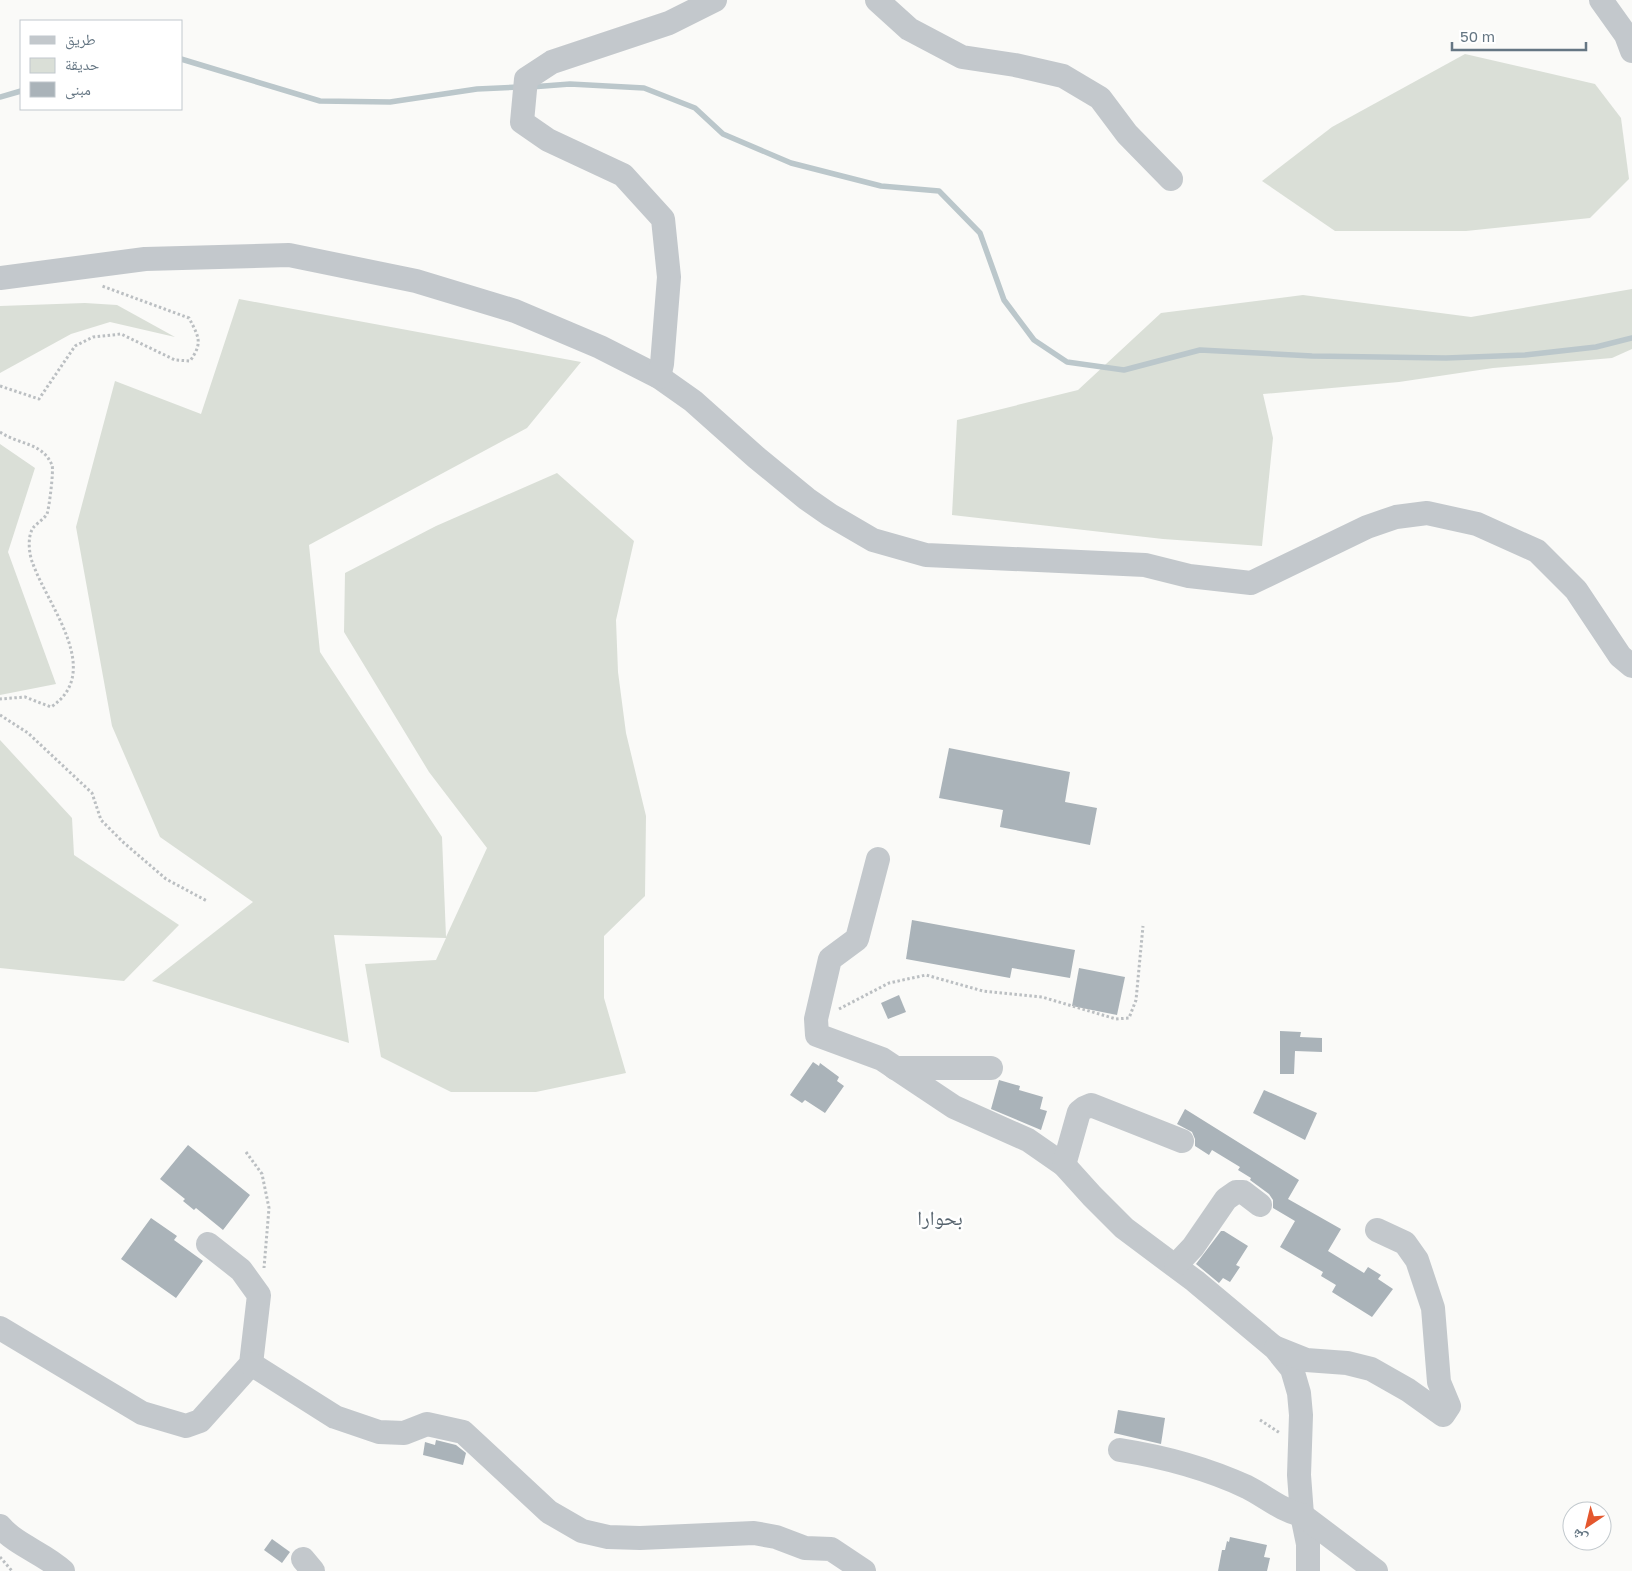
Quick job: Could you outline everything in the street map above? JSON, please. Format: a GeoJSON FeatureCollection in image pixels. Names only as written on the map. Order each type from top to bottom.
{"type":"FeatureCollection","features":[{"type":"Feature","properties":{"kind":"street"},"geometry":{"type":"LineString","coordinates":[[659,377],[662,364],[669,277],[663,219],[623,175],[548,140],[522,122],[526,79],[552,62],[669,23],[715,0]]}},
{"type":"Feature","properties":{"kind":"street"},"geometry":{"type":"LineString","coordinates":[[877,0],[909,29],[962,57],[1016,64],[1063,76],[1100,98],[1127,134],[1171,179]]}},
{"type":"Feature","properties":{"kind":"street"},"geometry":{"type":"LineString","coordinates":[[1601,0],[1626,35],[1632,51]]}},
{"type":"Feature","properties":{"kind":"street"},"geometry":{"type":"LineString","coordinates":[[0,278],[145,259],[289,255],[416,281],[515,311],[600,347],[659,377],[693,401],[807,500],[850,528],[873,540],[926,555],[1145,565],[1190,576],[1251,584],[1382,521],[1410,514],[1442,516],[1477,524],[1537,551],[1576,590],[1620,656],[1632,666]]}},
{"type":"Feature","properties":{"kind":"street"},"geometry":{"type":"LineString","coordinates":[[878,859],[857,939],[830,959],[816,1019],[817,1035],[837,1044],[882,1059],[954,1107],[1028,1140],[1064,1165],[1124,1228],[1176,1265],[1275,1348],[1292,1369],[1299,1393],[1301,1415],[1299,1474],[1302,1515],[1308,1544],[1308,1571]]}},
{"type":"Feature","properties":{"kind":"street"},"geometry":{"type":"LineString","coordinates":[[895,1068],[991,1068]]}},
{"type":"Feature","properties":{"kind":"street"},"geometry":{"type":"LineString","coordinates":[[1064,1165],[1079,1112],[1091,1106],[1182,1141]]}},
{"type":"Feature","properties":{"kind":"street"},"geometry":{"type":"LineString","coordinates":[[1176,1265],[1193,1247],[1226,1199],[1236,1192],[1243,1192],[1260,1205]]}},
{"type":"Feature","properties":{"kind":"street"},"geometry":{"type":"LineString","coordinates":[[1275,1348],[1306,1360],[1347,1363],[1371,1370],[1408,1390],[1444,1415],[1449,1406],[1439,1382],[1433,1308],[1417,1260],[1405,1243],[1377,1230]]}},
{"type":"Feature","properties":{"kind":"street"},"geometry":{"type":"LineString","coordinates":[[0,1328],[142,1413],[186,1426],[200,1421],[251,1364],[259,1295],[241,1270],[208,1244]]}},
{"type":"Feature","properties":{"kind":"street"},"geometry":{"type":"LineString","coordinates":[[251,1364],[335,1417],[379,1432],[404,1433],[426,1424],[463,1432],[548,1512],[582,1531],[608,1537],[640,1538],[754,1533],[776,1537],[805,1548],[831,1549],[864,1571]]}},
{"type":"Feature","properties":{"kind":"street"},"geometry":{"type":"LineString","coordinates":[[1120,1450],[1157,1456],[1208,1470],[1249,1488],[1291,1512],[1302,1515],[1376,1571]]}},
{"type":"Feature","properties":{"kind":"street"},"geometry":{"type":"LineString","coordinates":[[0,1526],[7,1534],[50,1559],[63,1571]]}},
{"type":"Feature","properties":{"kind":"path"},"geometry":{"type":"LineString","coordinates":[[0,386],[39,398],[75,346],[93,337],[121,334],[175,360],[190,362],[199,350],[198,336],[189,318],[94,283]]}},
{"type":"Feature","properties":{"kind":"path"},"geometry":{"type":"LineString","coordinates":[[0,432],[7,437],[31,444],[46,454],[54,468],[47,514],[32,529],[29,546],[32,564],[59,617],[72,650],[73,666],[71,684],[62,700],[51,707],[24,697],[0,699]]}},
{"type":"Feature","properties":{"kind":"path"},"geometry":{"type":"LineString","coordinates":[[0,715],[28,733],[92,793],[101,820],[123,842],[166,879],[208,901]]}},
{"type":"Feature","properties":{"kind":"path"},"geometry":{"type":"LineString","coordinates":[[816,1019],[889,983],[926,975],[982,991],[1042,997],[1116,1019],[1130,1018],[1136,1000],[1142,926]]}},
{"type":"Feature","properties":{"kind":"path"},"geometry":{"type":"LineString","coordinates":[[246,1152],[262,1174],[269,1208],[266,1257],[259,1295]]}},
{"type":"Feature","properties":{"kind":"path"},"geometry":{"type":"LineString","coordinates":[[0,1557],[12,1571]]}},
{"type":"Feature","properties":{"kind":"green space"},"geometry":{"type":"Polygon","coordinates":[[[1465,54],[1595,84],[1621,118],[1629,179],[1590,218],[1466,231],[1335,231],[1262,181],[1332,127],[1465,54]]]}},
{"type":"Feature","properties":{"kind":"green space"},"geometry":{"type":"Polygon","coordinates":[[[1632,289],[1632,349],[1612,358],[1493,368],[1399,382],[1263,394],[1273,438],[1262,546],[1163,539],[952,515],[957,420],[1078,390],[1161,313],[1303,295],[1471,317],[1632,289]]]}},
{"type":"Feature","properties":{"kind":"green space"},"geometry":{"type":"Polygon","coordinates":[[[239,299],[581,362],[527,428],[309,545],[320,652],[442,837],[446,937],[487,848],[429,772],[344,632],[345,573],[436,526],[557,473],[634,541],[616,620],[618,672],[626,733],[646,816],[645,896],[604,936],[604,998],[626,1073],[536,1092],[451,1092],[381,1057],[365,964],[436,960],[446,938],[334,935],[349,1043],[152,981],[253,902],[160,837],[112,726],[76,527],[115,381],[201,414],[239,299]]]}},
{"type":"Feature","properties":{"kind":"green space"},"geometry":{"type":"Polygon","coordinates":[[[85,303],[117,305],[175,337],[110,322],[71,334],[0,373],[0,306],[85,303]]]}},
{"type":"Feature","properties":{"kind":"green space"},"geometry":{"type":"Polygon","coordinates":[[[0,444],[35,468],[8,552],[56,684],[0,695],[0,444]]]}},
{"type":"Feature","properties":{"kind":"green space"},"geometry":{"type":"Polygon","coordinates":[[[0,740],[72,818],[74,855],[179,925],[124,981],[0,968],[0,740]]]}},
{"type":"Feature","properties":{"kind":"building"},"geometry":{"type":"Polygon","coordinates":[[[949,748],[1070,772],[1065,802],[1097,808],[1090,845],[1000,827],[1003,810],[939,798],[949,748]]]}},
{"type":"Feature","properties":{"kind":"building"},"geometry":{"type":"Polygon","coordinates":[[[912,920],[1075,950],[1070,978],[1012,968],[1010,978],[906,959],[912,920]]]}},
{"type":"Feature","properties":{"kind":"building"},"geometry":{"type":"Polygon","coordinates":[[[1079,968],[1125,977],[1117,1015],[1072,1006],[1079,968]]]}},
{"type":"Feature","properties":{"kind":"building"},"geometry":{"type":"Polygon","coordinates":[[[899,995],[906,1012],[888,1019],[881,1003],[899,995]]]}},
{"type":"Feature","properties":{"kind":"building"},"geometry":{"type":"Polygon","coordinates":[[[1280,1031],[1301,1032],[1300,1037],[1322,1038],[1322,1052],[1295,1051],[1294,1074],[1280,1074],[1280,1031]]]}},
{"type":"Feature","properties":{"kind":"building"},"geometry":{"type":"Polygon","coordinates":[[[813,1062],[819,1066],[820,1063],[839,1077],[837,1081],[844,1086],[825,1113],[805,1100],[802,1103],[790,1095],[813,1062]]]}},
{"type":"Feature","properties":{"kind":"building"},"geometry":{"type":"Polygon","coordinates":[[[999,1080],[1020,1086],[1019,1090],[1043,1097],[1040,1109],[1047,1111],[1041,1130],[991,1109],[999,1080]]]}},
{"type":"Feature","properties":{"kind":"building"},"geometry":{"type":"Polygon","coordinates":[[[1264,1090],[1317,1113],[1305,1140],[1253,1113],[1264,1090]]]}},
{"type":"Feature","properties":{"kind":"building"},"geometry":{"type":"Polygon","coordinates":[[[1185,1109],[1299,1180],[1288,1199],[1341,1229],[1328,1251],[1364,1273],[1368,1267],[1381,1275],[1378,1279],[1393,1289],[1372,1317],[1332,1292],[1336,1285],[1321,1276],[1323,1272],[1280,1247],[1295,1221],[1273,1208],[1273,1200],[1269,1194],[1250,1180],[1251,1178],[1238,1170],[1240,1167],[1212,1150],[1209,1155],[1195,1146],[1192,1132],[1177,1124],[1185,1109]]]}},
{"type":"Feature","properties":{"kind":"building"},"geometry":{"type":"Polygon","coordinates":[[[188,1145],[250,1195],[223,1230],[196,1208],[194,1210],[183,1201],[185,1199],[160,1179],[188,1145]]]}},
{"type":"Feature","properties":{"kind":"building"},"geometry":{"type":"Polygon","coordinates":[[[151,1218],[177,1236],[174,1240],[203,1261],[176,1298],[121,1259],[151,1218]]]}},
{"type":"Feature","properties":{"kind":"building"},"geometry":{"type":"Polygon","coordinates":[[[1221,1231],[1248,1246],[1236,1265],[1240,1267],[1230,1282],[1223,1278],[1219,1283],[1196,1264],[1221,1231]]]}},
{"type":"Feature","properties":{"kind":"building"},"geometry":{"type":"Polygon","coordinates":[[[1118,1410],[1165,1418],[1161,1444],[1114,1433],[1118,1410]]]}},
{"type":"Feature","properties":{"kind":"building"},"geometry":{"type":"Polygon","coordinates":[[[436,1440],[456,1445],[466,1453],[463,1465],[423,1455],[425,1442],[435,1445],[436,1440]]]}},
{"type":"Feature","properties":{"kind":"building"},"geometry":{"type":"Polygon","coordinates":[[[1230,1537],[1267,1545],[1264,1557],[1270,1558],[1267,1571],[1218,1571],[1222,1550],[1225,1550],[1230,1537]]]}},
{"type":"Feature","properties":{"kind":"building"},"geometry":{"type":"Polygon","coordinates":[[[272,1539],[290,1552],[282,1563],[264,1550],[272,1539]]]}},
{"type":"Feature","properties":{"kind":"waterway"},"geometry":{"type":"LineString","coordinates":[[182,59],[320,101],[390,102],[477,89],[519,87]]}},
{"type":"Feature","properties":{"kind":"waterway"},"geometry":{"type":"LineString","coordinates":[[531,87],[570,84],[644,88],[695,108],[723,134],[791,163],[881,186],[939,191],[980,233],[1004,300],[1034,340],[1067,362],[1124,370],[1200,350],[1312,356],[1446,358],[1525,355],[1596,347],[1632,338]]}},
{"type":"Feature","properties":{"kind":"waterway"},"geometry":{"type":"LineString","coordinates":[[0,97],[20,91]]}},
{"type":"Feature","properties":{"kind":"district","name":"بحوارا"},"geometry":{"type":"Point","coordinates":[940,1218]}}]}
